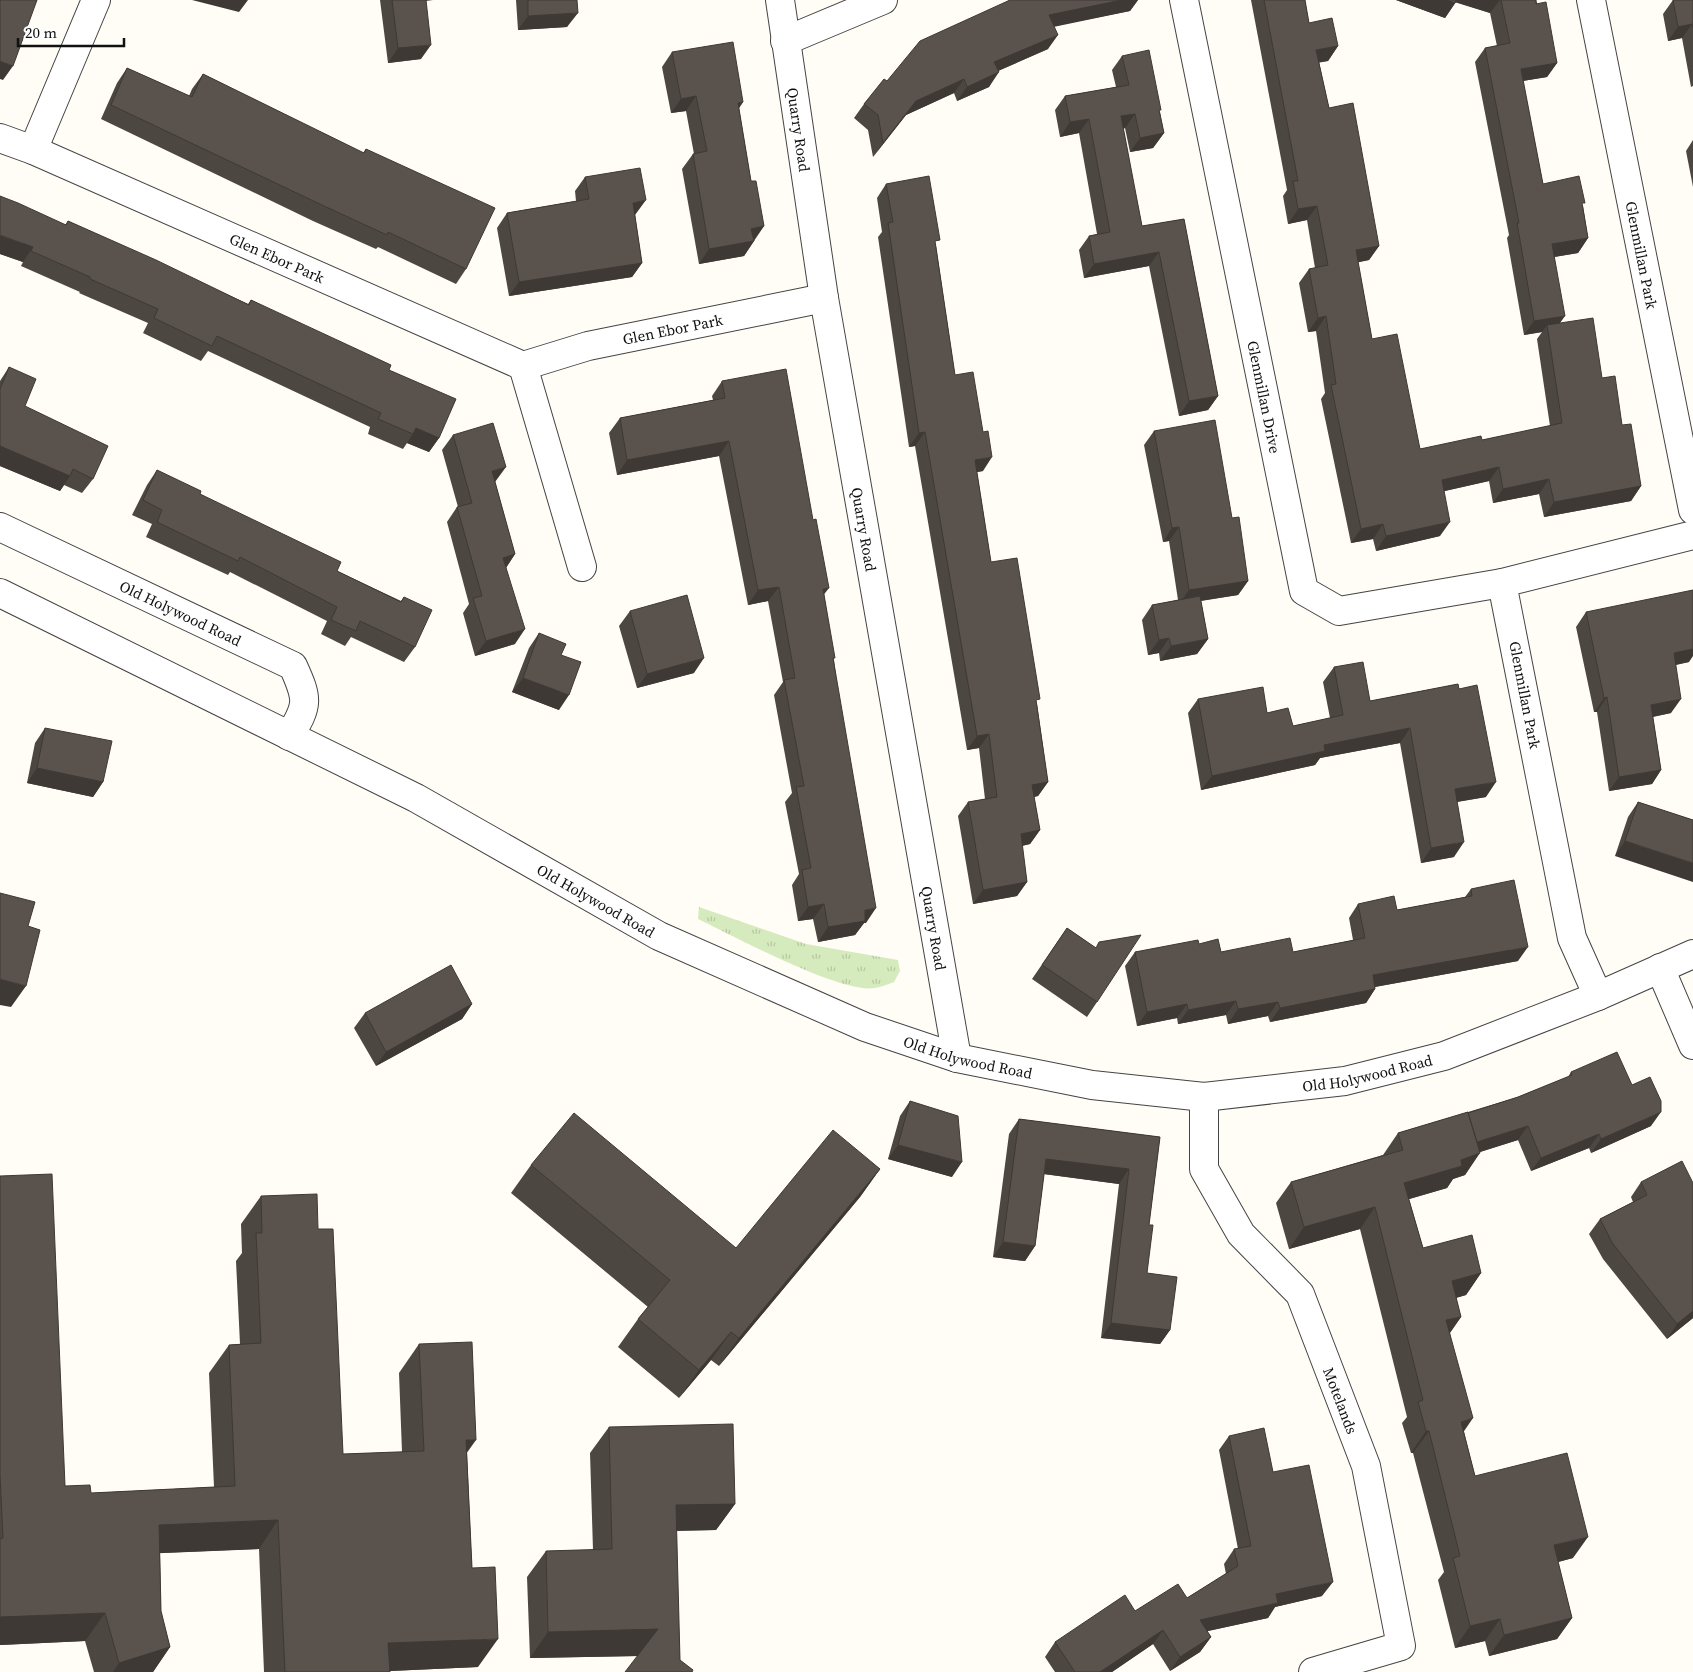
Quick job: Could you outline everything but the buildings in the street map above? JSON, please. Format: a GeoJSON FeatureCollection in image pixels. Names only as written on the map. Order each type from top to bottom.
{"type":"FeatureCollection","features":[{"type":"Feature","properties":{"kind":"street"},"geometry":{"type":"LineString","coordinates":[[33,150],[96,0]]}},
{"type":"Feature","properties":{"kind":"street","name":"Quarry Road"},"geometry":{"type":"LineString","coordinates":[[780,0],[784,41],[824,298],[957,1058]]}},
{"type":"Feature","properties":{"kind":"street"},"geometry":{"type":"LineString","coordinates":[[784,41],[883,0]]}},
{"type":"Feature","properties":{"kind":"street","name":"Glenmillan Drive"},"geometry":{"type":"LineString","coordinates":[[1184,0],[1304,591],[1339,612],[1502,583]]}},
{"type":"Feature","properties":{"kind":"street","name":"Glenmillan Park"},"geometry":{"type":"LineString","coordinates":[[1591,0],[1693,510]]}},
{"type":"Feature","properties":{"kind":"street","name":"Glen Ebor Park"},"geometry":{"type":"LineString","coordinates":[[0,138],[33,150],[523,366],[588,346],[824,298]]}},
{"type":"Feature","properties":{"kind":"street"},"geometry":{"type":"LineString","coordinates":[[523,366],[582,567]]}},
{"type":"Feature","properties":{"kind":"street","name":"Old Holywood Road"},"geometry":{"type":"LineString","coordinates":[[0,527],[293,666],[306,694],[302,717],[289,736]]}},
{"type":"Feature","properties":{"kind":"street"},"geometry":{"type":"LineString","coordinates":[[1502,583],[1693,535]]}},
{"type":"Feature","properties":{"kind":"street","name":"Glenmillan Park"},"geometry":{"type":"LineString","coordinates":[[1502,583],[1572,938],[1598,996]]}},
{"type":"Feature","properties":{"kind":"street","name":"Old Holywood Road"},"geometry":{"type":"LineString","coordinates":[[0,594],[416,798],[659,936],[864,1027],[957,1058],[1092,1085],[1204,1097],[1345,1081],[1444,1056],[1598,996],[1693,954]]}},
{"type":"Feature","properties":{"kind":"street"},"geometry":{"type":"LineString","coordinates":[[1660,968],[1693,1046]]}},
{"type":"Feature","properties":{"kind":"street","name":"Motelands"},"geometry":{"type":"LineString","coordinates":[[1204,1097],[1204,1169],[1241,1234],[1300,1294],[1366,1466],[1402,1646],[1312,1672]]}},
{"type":"Feature","properties":{"kind":"green space"},"geometry":{"type":"Polygon","coordinates":[[[699,907],[806,944],[898,960],[900,971],[894,982],[875,988],[859,987],[838,982],[787,962],[698,919],[699,907]]]}}]}
